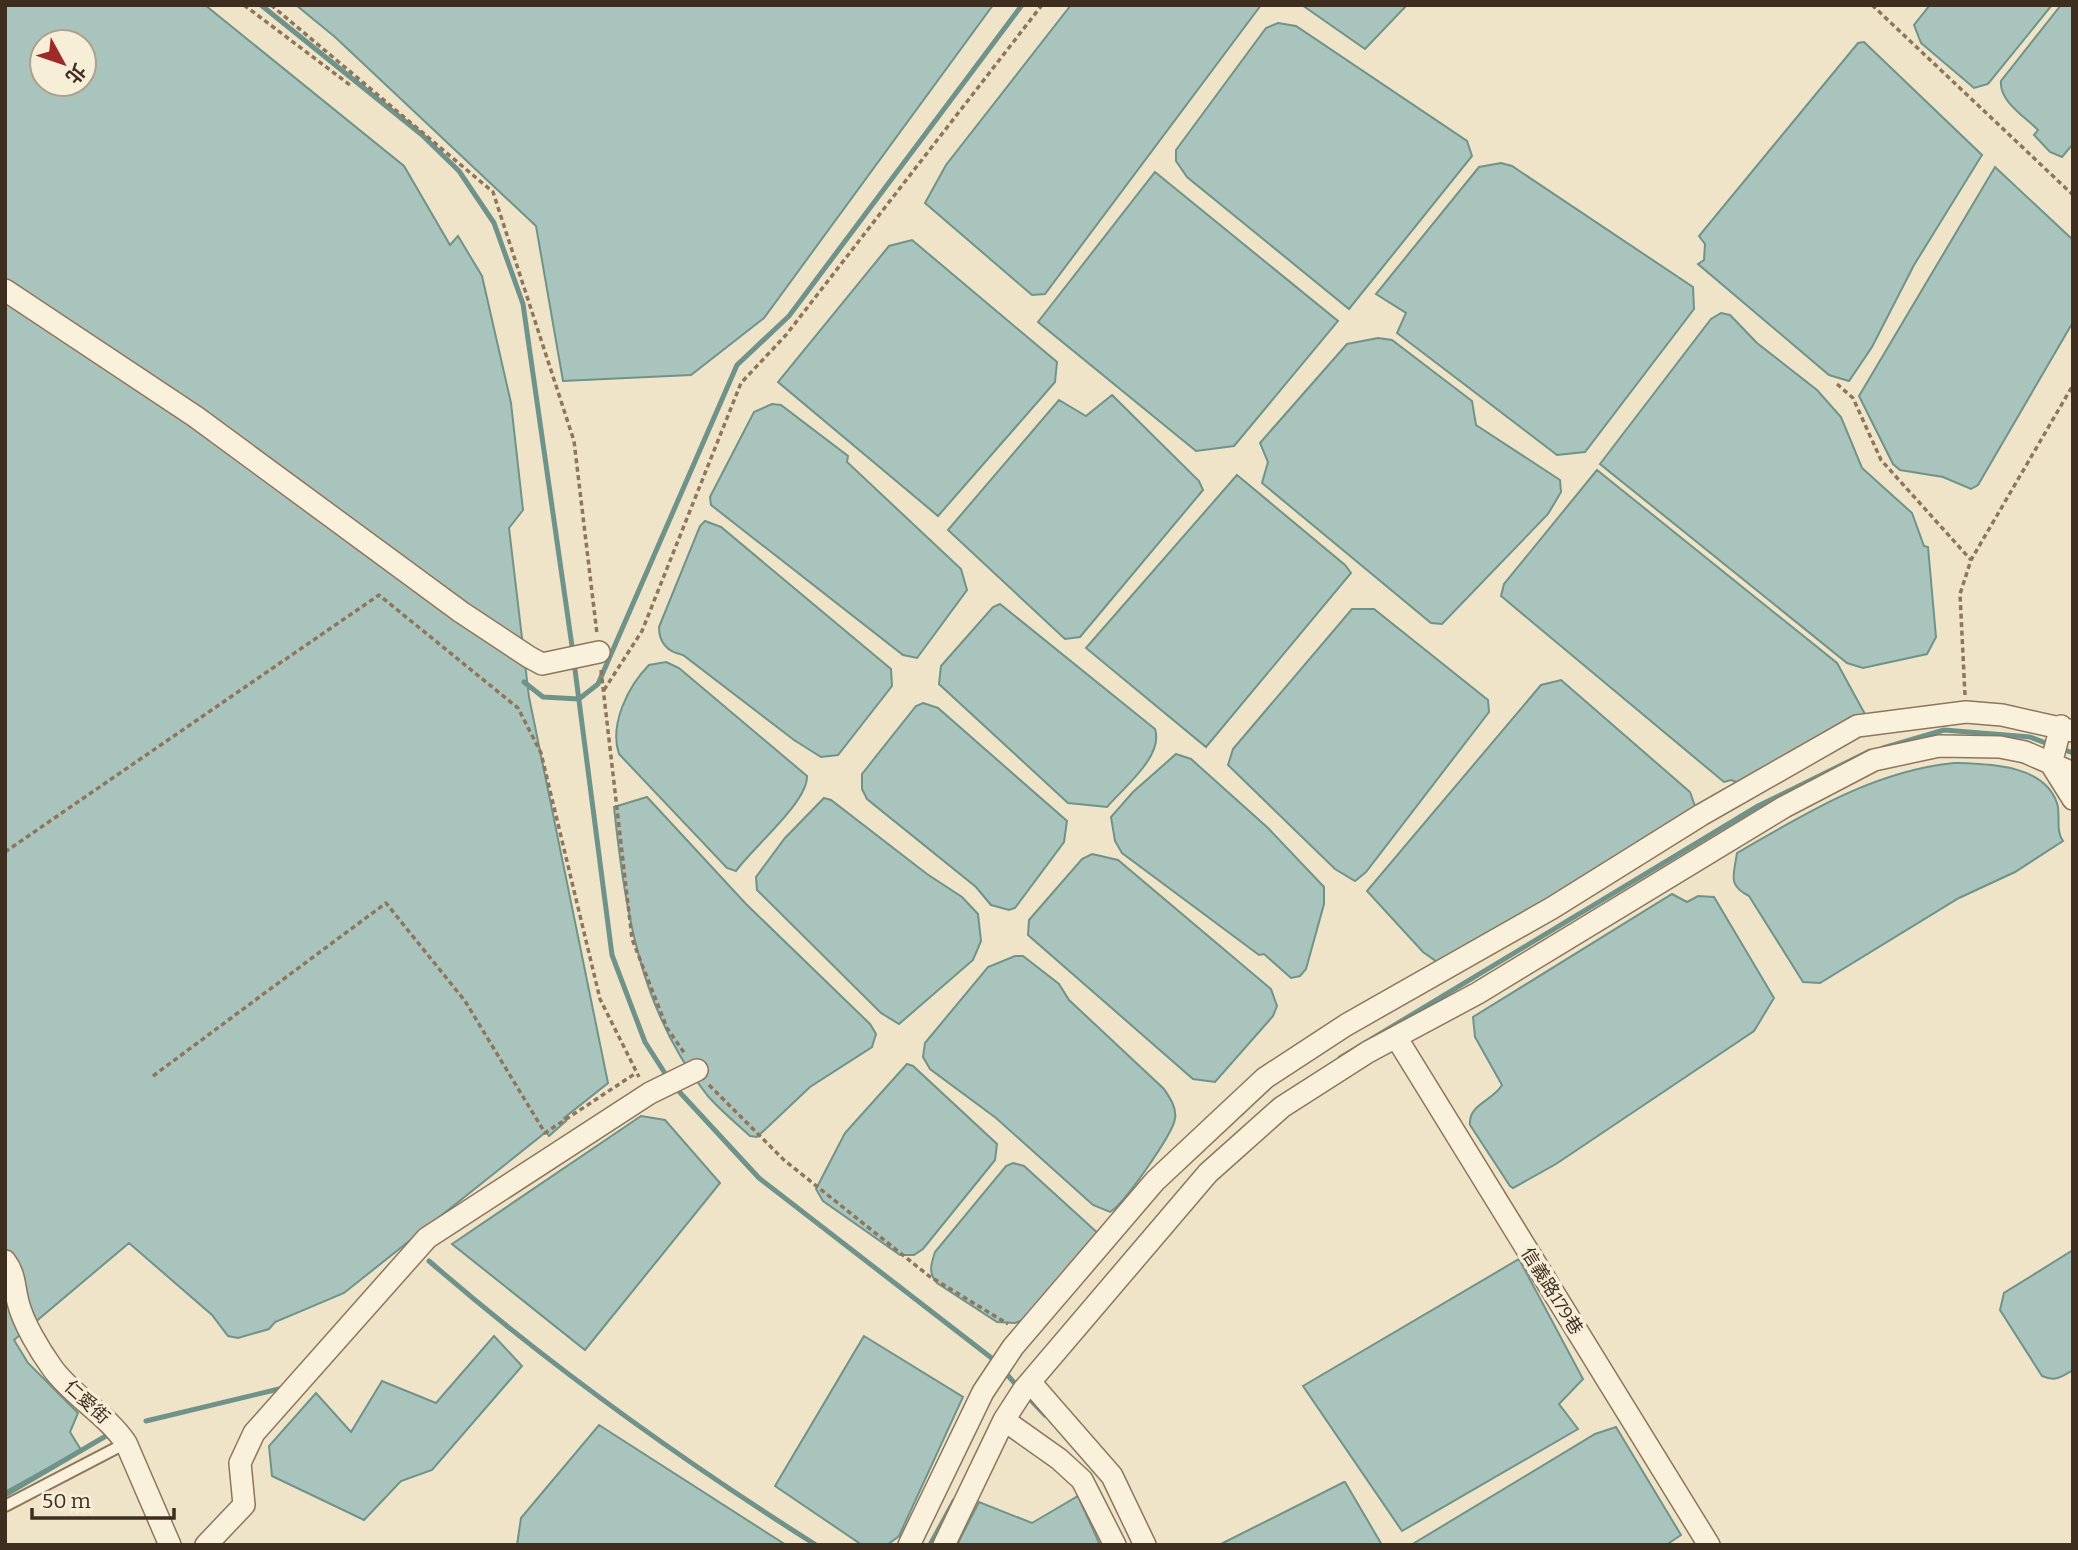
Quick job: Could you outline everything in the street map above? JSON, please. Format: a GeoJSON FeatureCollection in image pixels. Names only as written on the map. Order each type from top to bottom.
{"type":"FeatureCollection","features":[{"type":"Feature","properties":{"kind":"street"},"geometry":{"type":"LineString","coordinates":[[5,290],[196,417],[461,612],[529,657],[542,664],[599,652]]}},
{"type":"Feature","properties":{"kind":"street"},"geometry":{"type":"LineString","coordinates":[[909,1545],[983,1392],[1019,1341],[1154,1181],[1265,1079],[1346,1025],[1552,908],[1701,815],[1857,726],[1966,712],[2067,729],[2051,764]]}},
{"type":"Feature","properties":{"kind":"street"},"geometry":{"type":"LineString","coordinates":[[944,1545],[1007,1414],[1027,1385],[1208,1173],[1282,1107],[1396,1037],[1478,993],[1784,807],[1874,760],[1939,746],[2000,747],[2025,751],[2073,773]]}},
{"type":"Feature","properties":{"kind":"street"},"geometry":{"type":"LineString","coordinates":[[2051,764],[2073,799]]}},
{"type":"Feature","properties":{"kind":"street","name":"信義路179巷"},"geometry":{"type":"LineString","coordinates":[[1396,1037],[1709,1545]]}},
{"type":"Feature","properties":{"kind":"street"},"geometry":{"type":"LineString","coordinates":[[206,1545],[244,1505],[240,1463],[254,1433],[428,1238],[676,1080]]}},
{"type":"Feature","properties":{"kind":"street","name":"仁愛街"},"geometry":{"type":"LineString","coordinates":[[5,1261],[13,1272],[18,1304],[54,1371],[116,1428],[170,1545]]}},
{"type":"Feature","properties":{"kind":"street"},"geometry":{"type":"LineString","coordinates":[[1027,1385],[1112,1476],[1145,1545]]}},
{"type":"Feature","properties":{"kind":"street"},"geometry":{"type":"LineString","coordinates":[[1007,1414],[1082,1480],[1115,1545]]}},
{"type":"Feature","properties":{"kind":"lane"},"geometry":{"type":"LineString","coordinates":[[5,1506],[125,1443]]}},
{"type":"Feature","properties":{"kind":"path"},"geometry":{"type":"LineString","coordinates":[[244,5],[351,85]]}},
{"type":"Feature","properties":{"kind":"path"},"geometry":{"type":"LineString","coordinates":[[271,5],[493,192],[574,441],[632,939],[667,1028],[676,1080]]}},
{"type":"Feature","properties":{"kind":"path"},"geometry":{"type":"LineString","coordinates":[[603,692],[642,631],[741,383],[786,335],[1042,5]]}},
{"type":"Feature","properties":{"kind":"path"},"geometry":{"type":"LineString","coordinates":[[1872,5],[2073,195]]}},
{"type":"Feature","properties":{"kind":"path"},"geometry":{"type":"LineString","coordinates":[[1837,384],[1853,398],[1881,460],[1971,560]]}},
{"type":"Feature","properties":{"kind":"path"},"geometry":{"type":"LineString","coordinates":[[1965,701],[1960,594],[1971,560],[2073,386]]}},
{"type":"Feature","properties":{"kind":"path"},"geometry":{"type":"LineString","coordinates":[[5,852],[379,595],[506,697],[530,726],[541,752],[600,999],[636,1073]]}},
{"type":"Feature","properties":{"kind":"path"},"geometry":{"type":"LineString","coordinates":[[153,1076],[386,903],[465,1001],[545,1133],[636,1073],[676,1080],[783,1160],[929,1276],[1019,1341]]}},
{"type":"Feature","properties":{"kind":"water"},"geometry":{"type":"Polygon","coordinates":[[[5,5],[205,5],[404,166],[450,245],[458,236],[482,276],[511,403],[523,510],[509,528],[529,697],[608,1083],[564,1118],[566,1121],[549,1136],[546,1132],[344,1293],[275,1322],[269,1329],[238,1338],[228,1336],[212,1315],[129,1243],[14,1340],[28,1363],[78,1413],[70,1432],[81,1450],[5,1492],[5,5]]]}},
{"type":"Feature","properties":{"kind":"water"},"geometry":{"type":"Polygon","coordinates":[[[296,5],[993,5],[764,318],[691,375],[563,381],[536,226],[335,37],[296,5]]]}},
{"type":"Feature","properties":{"kind":"water"},"geometry":{"type":"Polygon","coordinates":[[[1071,5],[1261,5],[1045,294],[1032,295],[925,203],[946,165],[1071,5]]]}},
{"type":"Feature","properties":{"kind":"water"},"geometry":{"type":"Polygon","coordinates":[[[1302,5],[1407,5],[1365,49],[1302,5]]]}},
{"type":"Feature","properties":{"kind":"water"},"geometry":{"type":"Polygon","coordinates":[[[1930,5],[2052,5],[1988,84],[1974,88],[1921,43],[1914,25],[1930,5]]]}},
{"type":"Feature","properties":{"kind":"water"},"geometry":{"type":"Polygon","coordinates":[[[2061,5],[2073,5],[2073,144],[2062,157],[2050,152],[2034,135],[2038,130],[2008,102],[2001,88],[2001,81],[2061,5]]]}},
{"type":"Feature","properties":{"kind":"water"},"geometry":{"type":"Polygon","coordinates":[[[1278,23],[1296,26],[1467,141],[1472,156],[1349,309],[1187,177],[1176,161],[1176,150],[1266,28],[1278,23]]]}},
{"type":"Feature","properties":{"kind":"water"},"geometry":{"type":"Polygon","coordinates":[[[1864,42],[1982,155],[1914,265],[1872,347],[1849,381],[1829,375],[1698,264],[1704,260],[1705,244],[1699,236],[1858,43],[1864,42]]]}},
{"type":"Feature","properties":{"kind":"water"},"geometry":{"type":"Polygon","coordinates":[[[1501,163],[1512,166],[1693,287],[1694,309],[1585,452],[1557,455],[1397,333],[1406,313],[1376,294],[1479,167],[1501,163]]]}},
{"type":"Feature","properties":{"kind":"water"},"geometry":{"type":"Polygon","coordinates":[[[1995,167],[2073,240],[2073,322],[1978,485],[1971,489],[1943,477],[1900,470],[1893,464],[1859,396],[1995,167]]]}},
{"type":"Feature","properties":{"kind":"water"},"geometry":{"type":"Polygon","coordinates":[[[1155,172],[1338,321],[1234,446],[1196,451],[1038,322],[1155,172]]]}},
{"type":"Feature","properties":{"kind":"water"},"geometry":{"type":"Polygon","coordinates":[[[912,240],[1057,362],[1055,382],[938,516],[778,382],[889,246],[912,240]]]}},
{"type":"Feature","properties":{"kind":"water"},"geometry":{"type":"Polygon","coordinates":[[[1721,313],[1730,315],[1757,343],[1817,390],[1841,417],[1862,468],[1912,513],[1924,546],[1928,547],[1936,637],[1927,654],[1863,668],[1847,663],[1600,464],[1711,319],[1721,313]]]}},
{"type":"Feature","properties":{"kind":"water"},"geometry":{"type":"Polygon","coordinates":[[[1378,338],[1392,340],[1472,401],[1476,425],[1560,480],[1561,492],[1548,514],[1442,624],[1431,623],[1262,483],[1268,462],[1260,443],[1347,344],[1378,338]]]}},
{"type":"Feature","properties":{"kind":"water"},"geometry":{"type":"Polygon","coordinates":[[[1112,395],[1199,481],[1203,490],[1080,637],[1065,639],[948,530],[1059,400],[1086,416],[1112,395]]]}},
{"type":"Feature","properties":{"kind":"water"},"geometry":{"type":"Polygon","coordinates":[[[772,404],[781,405],[848,456],[847,462],[961,569],[967,590],[917,658],[903,655],[711,505],[710,497],[754,412],[772,404]]]}},
{"type":"Feature","properties":{"kind":"water"},"geometry":{"type":"Polygon","coordinates":[[[1597,470],[1837,663],[1866,716],[1748,786],[1731,780],[1724,782],[1501,596],[1504,584],[1597,470]]]}},
{"type":"Feature","properties":{"kind":"water"},"geometry":{"type":"Polygon","coordinates":[[[1237,475],[1345,565],[1351,573],[1206,747],[1086,648],[1237,475]]]}},
{"type":"Feature","properties":{"kind":"water"},"geometry":{"type":"Polygon","coordinates":[[[705,521],[721,527],[891,669],[892,686],[838,755],[821,757],[794,740],[663,642],[659,627],[700,526],[705,521]]]}},
{"type":"Feature","properties":{"kind":"water"},"geometry":{"type":"Polygon","coordinates":[[[1000,604],[1155,729],[1154,750],[1148,760],[1107,807],[1068,803],[939,684],[941,666],[993,607],[1000,604]]]}},
{"type":"Feature","properties":{"kind":"water"},"geometry":{"type":"Polygon","coordinates":[[[1352,609],[1374,609],[1488,700],[1489,712],[1366,872],[1355,881],[1335,869],[1228,765],[1233,749],[1352,609]]]}},
{"type":"Feature","properties":{"kind":"water"},"geometry":{"type":"Polygon","coordinates":[[[666,662],[679,668],[807,776],[799,799],[736,871],[727,868],[619,754],[617,731],[622,706],[649,665],[666,662]]]}},
{"type":"Feature","properties":{"kind":"water"},"geometry":{"type":"Polygon","coordinates":[[[1561,680],[1690,792],[1696,809],[1440,964],[1423,952],[1367,891],[1541,685],[1561,680]]]}},
{"type":"Feature","properties":{"kind":"water"},"geometry":{"type":"Polygon","coordinates":[[[923,703],[938,708],[1067,821],[1064,842],[1015,908],[1009,910],[991,905],[976,887],[867,799],[862,789],[862,774],[916,706],[923,703]]]}},
{"type":"Feature","properties":{"kind":"water"},"geometry":{"type":"Polygon","coordinates":[[[1176,754],[1191,759],[1268,828],[1324,887],[1324,904],[1306,969],[1300,976],[1291,978],[1264,954],[1259,955],[1122,853],[1115,841],[1111,817],[1133,792],[1176,754]]]}},
{"type":"Feature","properties":{"kind":"water"},"geometry":{"type":"Polygon","coordinates":[[[1954,763],[1998,766],[2028,773],[2040,780],[2057,803],[2059,832],[2063,841],[2015,872],[1959,898],[1820,983],[1803,982],[1749,896],[1737,888],[1734,873],[1737,853],[1815,809],[1868,784],[1896,775],[1954,763]]]}},
{"type":"Feature","properties":{"kind":"water"},"geometry":{"type":"Polygon","coordinates":[[[647,797],[746,904],[870,1024],[876,1034],[872,1047],[810,1087],[757,1137],[750,1136],[707,1095],[684,1063],[651,994],[639,958],[624,884],[614,807],[647,797]]]}},
{"type":"Feature","properties":{"kind":"water"},"geometry":{"type":"Polygon","coordinates":[[[824,798],[831,800],[927,874],[962,897],[978,914],[981,941],[973,960],[899,1024],[881,1013],[757,890],[756,877],[785,838],[824,798]]]}},
{"type":"Feature","properties":{"kind":"water"},"geometry":{"type":"Polygon","coordinates":[[[1092,854],[1118,860],[1271,989],[1277,1006],[1273,1016],[1215,1082],[1193,1079],[1028,935],[1029,920],[1082,859],[1092,854]]]}},
{"type":"Feature","properties":{"kind":"water"},"geometry":{"type":"Polygon","coordinates":[[[1672,894],[1687,902],[1698,896],[1714,897],[1774,998],[1754,1031],[1556,1164],[1513,1188],[1470,1125],[1470,1118],[1477,1107],[1502,1085],[1475,1037],[1473,1017],[1672,894]]]}},
{"type":"Feature","properties":{"kind":"water"},"geometry":{"type":"Polygon","coordinates":[[[1015,956],[1023,956],[1059,984],[1069,1000],[1164,1089],[1174,1107],[1175,1119],[1166,1139],[1136,1183],[1110,1212],[1093,1205],[996,1118],[930,1069],[923,1057],[925,1043],[988,967],[1015,956]]]}},
{"type":"Feature","properties":{"kind":"water"},"geometry":{"type":"Polygon","coordinates":[[[907,1064],[913,1066],[997,1144],[995,1160],[923,1249],[914,1255],[900,1255],[823,1201],[816,1189],[845,1133],[907,1064]]]}},
{"type":"Feature","properties":{"kind":"water"},"geometry":{"type":"Polygon","coordinates":[[[641,1116],[665,1120],[720,1183],[585,1350],[452,1244],[641,1116]]]}},
{"type":"Feature","properties":{"kind":"water"},"geometry":{"type":"Polygon","coordinates":[[[1013,1163],[1024,1166],[1100,1235],[1026,1319],[1015,1323],[997,1322],[937,1283],[931,1268],[935,1252],[1006,1166],[1013,1163]]]}},
{"type":"Feature","properties":{"kind":"water"},"geometry":{"type":"Polygon","coordinates":[[[2073,1250],[2073,1370],[2051,1379],[2042,1376],[2000,1310],[2004,1293],[2073,1250]]]}},
{"type":"Feature","properties":{"kind":"water"},"geometry":{"type":"Polygon","coordinates":[[[1519,1259],[1583,1379],[1559,1404],[1578,1429],[1402,1531],[1303,1386],[1519,1259]]]}},
{"type":"Feature","properties":{"kind":"water"},"geometry":{"type":"Polygon","coordinates":[[[494,1336],[522,1366],[432,1470],[401,1481],[364,1520],[272,1476],[269,1446],[316,1393],[351,1432],[382,1381],[436,1403],[494,1336]]]}},
{"type":"Feature","properties":{"kind":"water"},"geometry":{"type":"Polygon","coordinates":[[[864,1336],[963,1397],[899,1536],[887,1545],[862,1545],[775,1486],[864,1336]]]}},
{"type":"Feature","properties":{"kind":"water"},"geometry":{"type":"Polygon","coordinates":[[[599,1425],[786,1545],[517,1545],[521,1518],[599,1425]]]}},
{"type":"Feature","properties":{"kind":"water"},"geometry":{"type":"Polygon","coordinates":[[[1616,1427],[1681,1535],[1666,1545],[1411,1545],[1595,1434],[1616,1427]]]}},
{"type":"Feature","properties":{"kind":"water"},"geometry":{"type":"Polygon","coordinates":[[[1344,1482],[1382,1545],[1219,1545],[1344,1482]]]}},
{"type":"Feature","properties":{"kind":"water"},"geometry":{"type":"Polygon","coordinates":[[[1078,1496],[1100,1545],[957,1545],[979,1502],[1032,1523],[1078,1496]]]}},
{"type":"Feature","properties":{"kind":"waterway"},"geometry":{"type":"LineString","coordinates":[[261,5],[422,135],[459,171],[494,223],[523,304],[573,653]]}},
{"type":"Feature","properties":{"kind":"waterway"},"geometry":{"type":"LineString","coordinates":[[524,682],[543,697],[579,699],[598,684],[737,365],[789,316],[1022,5]]}},
{"type":"Feature","properties":{"kind":"waterway"},"geometry":{"type":"LineString","coordinates":[[574,662],[612,955],[645,1042],[668,1078]]}},
{"type":"Feature","properties":{"kind":"waterway"},"geometry":{"type":"LineString","coordinates":[[1883,748],[1944,730],[2030,737],[2051,745]]}},
{"type":"Feature","properties":{"kind":"waterway"},"geometry":{"type":"LineString","coordinates":[[2060,748],[2073,753]]}},
{"type":"Feature","properties":{"kind":"waterway"},"geometry":{"type":"LineString","coordinates":[[1340,1058],[1758,806],[1870,751]]}},
{"type":"Feature","properties":{"kind":"waterway"},"geometry":{"type":"LineString","coordinates":[[674,1086],[759,1178],[998,1363]]}},
{"type":"Feature","properties":{"kind":"waterway"},"geometry":{"type":"LineString","coordinates":[[429,1261],[521,1338],[617,1410],[816,1545]]}},
{"type":"Feature","properties":{"kind":"waterway"},"geometry":{"type":"LineString","coordinates":[[1004,1371],[1018,1387]]}},
{"type":"Feature","properties":{"kind":"waterway"},"geometry":{"type":"LineString","coordinates":[[146,1421],[283,1388]]}},
{"type":"Feature","properties":{"kind":"waterway"},"geometry":{"type":"LineString","coordinates":[[1025,1394],[1045,1415]]}},
{"type":"Feature","properties":{"kind":"waterway"},"geometry":{"type":"LineString","coordinates":[[5,1495],[111,1433]]}},
{"type":"Feature","properties":{"kind":"waterway"},"geometry":{"type":"LineString","coordinates":[[930,1545],[954,1501]]}}]}
